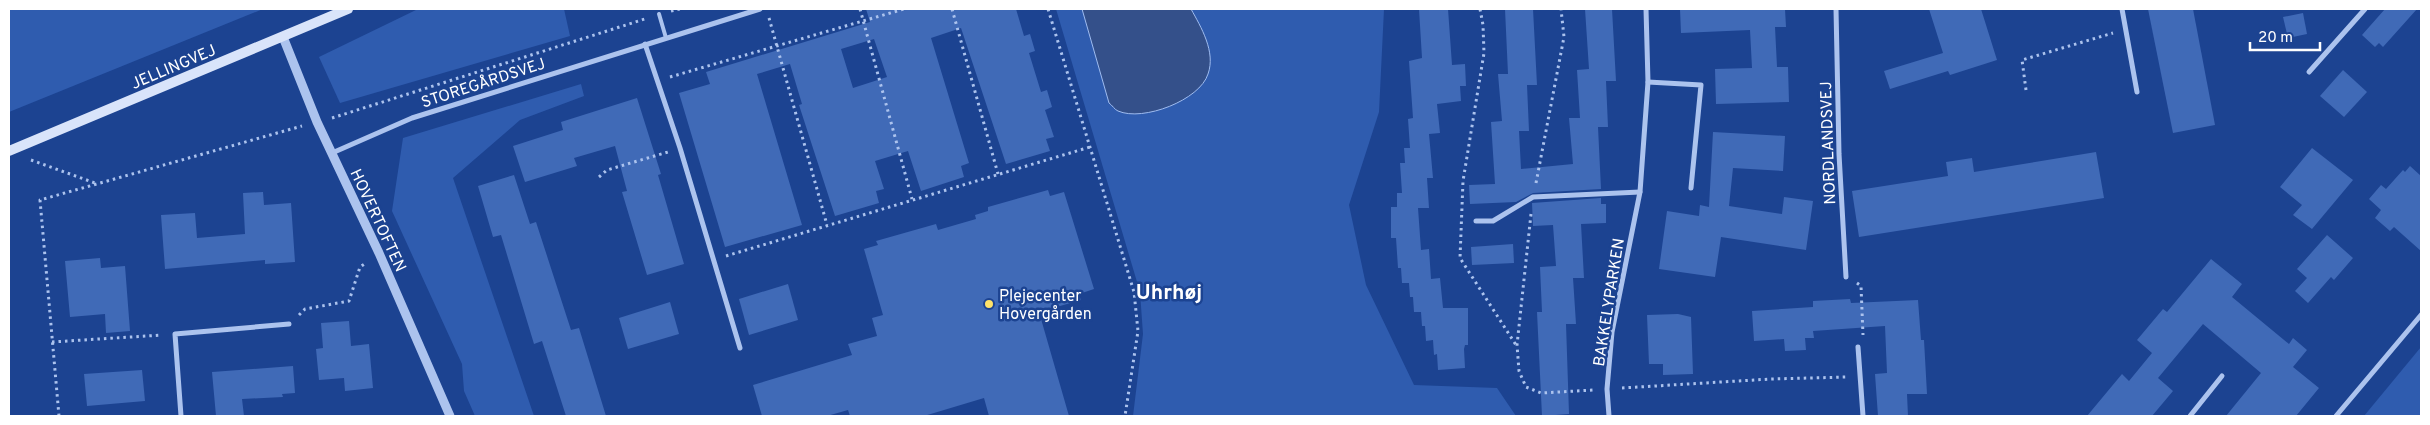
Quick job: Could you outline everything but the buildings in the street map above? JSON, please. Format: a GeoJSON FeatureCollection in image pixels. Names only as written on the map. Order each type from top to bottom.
{"type":"FeatureCollection","features":[{"type":"Feature","properties":{"kind":"main road","name":"JELLINGVEJ"},"geometry":{"type":"LineString","coordinates":[[9,151],[348,9]]}},
{"type":"Feature","properties":{"kind":"street","name":"STOREGÅRDSVEJ"},"geometry":{"type":"LineString","coordinates":[[332,153],[412,118],[760,9]]}},
{"type":"Feature","properties":{"kind":"street","name":"BAKKELYPARKEN"},"geometry":{"type":"LineString","coordinates":[[1609,416],[1607,389],[1612,332],[1640,192],[1648,82],[1646,9]]}},
{"type":"Feature","properties":{"kind":"street","name":"NORDLANDSVEJ"},"geometry":{"type":"LineString","coordinates":[[1836,9],[1838,154],[1846,277]]}},
{"type":"Feature","properties":{"kind":"street"},"geometry":{"type":"LineString","coordinates":[[2122,9],[2137,92]]}},
{"type":"Feature","properties":{"kind":"street"},"geometry":{"type":"LineString","coordinates":[[2309,72],[2365,9]]}},
{"type":"Feature","properties":{"kind":"street","name":"HOVERTOFTEN"},"geometry":{"type":"LineString","coordinates":[[283,36],[317,122],[379,253],[450,416]]}},
{"type":"Feature","properties":{"kind":"street"},"geometry":{"type":"LineString","coordinates":[[645,44],[680,148],[740,348]]}},
{"type":"Feature","properties":{"kind":"street"},"geometry":{"type":"LineString","coordinates":[[1648,82],[1701,85],[1691,188]]}},
{"type":"Feature","properties":{"kind":"street"},"geometry":{"type":"LineString","coordinates":[[1476,221],[1493,221],[1533,197],[1640,192]]}},
{"type":"Feature","properties":{"kind":"street"},"geometry":{"type":"LineString","coordinates":[[2336,416],[2421,315]]}},
{"type":"Feature","properties":{"kind":"street"},"geometry":{"type":"LineString","coordinates":[[181,416],[175,334],[289,324]]}},
{"type":"Feature","properties":{"kind":"street"},"geometry":{"type":"LineString","coordinates":[[1858,347],[1863,416]]}},
{"type":"Feature","properties":{"kind":"street"},"geometry":{"type":"LineString","coordinates":[[2190,416],[2222,376]]}},
{"type":"Feature","properties":{"kind":"lane"},"geometry":{"type":"LineString","coordinates":[[660,14],[666,38]]}},
{"type":"Feature","properties":{"kind":"path"},"geometry":{"type":"LineString","coordinates":[[58,416],[40,200],[317,122],[680,9]]}},
{"type":"Feature","properties":{"kind":"path"},"geometry":{"type":"LineString","coordinates":[[766,9],[828,225]]}},
{"type":"Feature","properties":{"kind":"path"},"geometry":{"type":"LineString","coordinates":[[860,9],[912,199]]}},
{"type":"Feature","properties":{"kind":"path"},"geometry":{"type":"LineString","coordinates":[[656,81],[904,9]]}},
{"type":"Feature","properties":{"kind":"path"},"geometry":{"type":"LineString","coordinates":[[952,9],[998,174]]}},
{"type":"Feature","properties":{"kind":"path"},"geometry":{"type":"LineString","coordinates":[[1048,9],[1134,292],[1138,331],[1125,416]]}},
{"type":"Feature","properties":{"kind":"path"},"geometry":{"type":"LineString","coordinates":[[1480,9],[1483,25],[1484,53],[1463,181],[1460,258],[1517,345]]}},
{"type":"Feature","properties":{"kind":"path"},"geometry":{"type":"LineString","coordinates":[[1561,9],[1564,37],[1533,197],[1517,345],[1519,371],[1526,387],[1541,393],[1771,379],[1861,377]]}},
{"type":"Feature","properties":{"kind":"path"},"geometry":{"type":"LineString","coordinates":[[2026,90],[2022,60],[2098,38]]}},
{"type":"Feature","properties":{"kind":"path"},"geometry":{"type":"LineString","coordinates":[[714,260],[1090,147]]}},
{"type":"Feature","properties":{"kind":"path"},"geometry":{"type":"LineString","coordinates":[[598,177],[607,170],[680,148]]}},
{"type":"Feature","properties":{"kind":"path"},"geometry":{"type":"LineString","coordinates":[[26,158],[96,184]]}},
{"type":"Feature","properties":{"kind":"path"},"geometry":{"type":"LineString","coordinates":[[289,324],[305,309],[349,301],[360,267],[379,253]]}},
{"type":"Feature","properties":{"kind":"path"},"geometry":{"type":"LineString","coordinates":[[1846,277],[1861,286],[1864,332],[1858,347]]}},
{"type":"Feature","properties":{"kind":"path"},"geometry":{"type":"LineString","coordinates":[[52,342],[175,334]]}},
{"type":"Feature","properties":{"kind":"shaded area"},"geometry":{"type":"Polygon","coordinates":[[[9,9],[263,9],[9,112],[9,9]]]}},
{"type":"Feature","properties":{"kind":"shaded area"},"geometry":{"type":"Polygon","coordinates":[[[418,9],[564,9],[570,36],[340,103],[319,57],[418,9]]]}},
{"type":"Feature","properties":{"kind":"shaded area"},"geometry":{"type":"Polygon","coordinates":[[[1056,9],[1384,9],[1379,112],[1349,205],[1366,285],[1414,385],[1497,388],[1516,416],[1133,416],[1143,334],[1140,292],[1056,9]]]}},
{"type":"Feature","properties":{"kind":"shaded area"},"geometry":{"type":"Polygon","coordinates":[[[1082,9],[1191,9],[1203,32],[1209,49],[1210,66],[1203,84],[1183,100],[1155,111],[1129,114],[1117,110],[1109,103],[1082,9]]]}},
{"type":"Feature","properties":{"kind":"shaded area"},"geometry":{"type":"Polygon","coordinates":[[[581,84],[584,96],[520,120],[453,178],[534,416],[475,416],[464,391],[462,364],[392,211],[403,138],[581,84]]]}},
{"type":"Feature","properties":{"kind":"shaded area"},"geometry":{"type":"Polygon","coordinates":[[[2421,347],[2421,416],[2364,416],[2421,347]]]}},
{"type":"Feature","properties":{"kind":"place","name":"Plejecenter Hovergården"},"geometry":{"type":"Point","coordinates":[989,304]}},
{"type":"Feature","properties":{"kind":"district","name":"Uhrhøj"},"geometry":{"type":"Point","coordinates":[1169,292]}}]}
